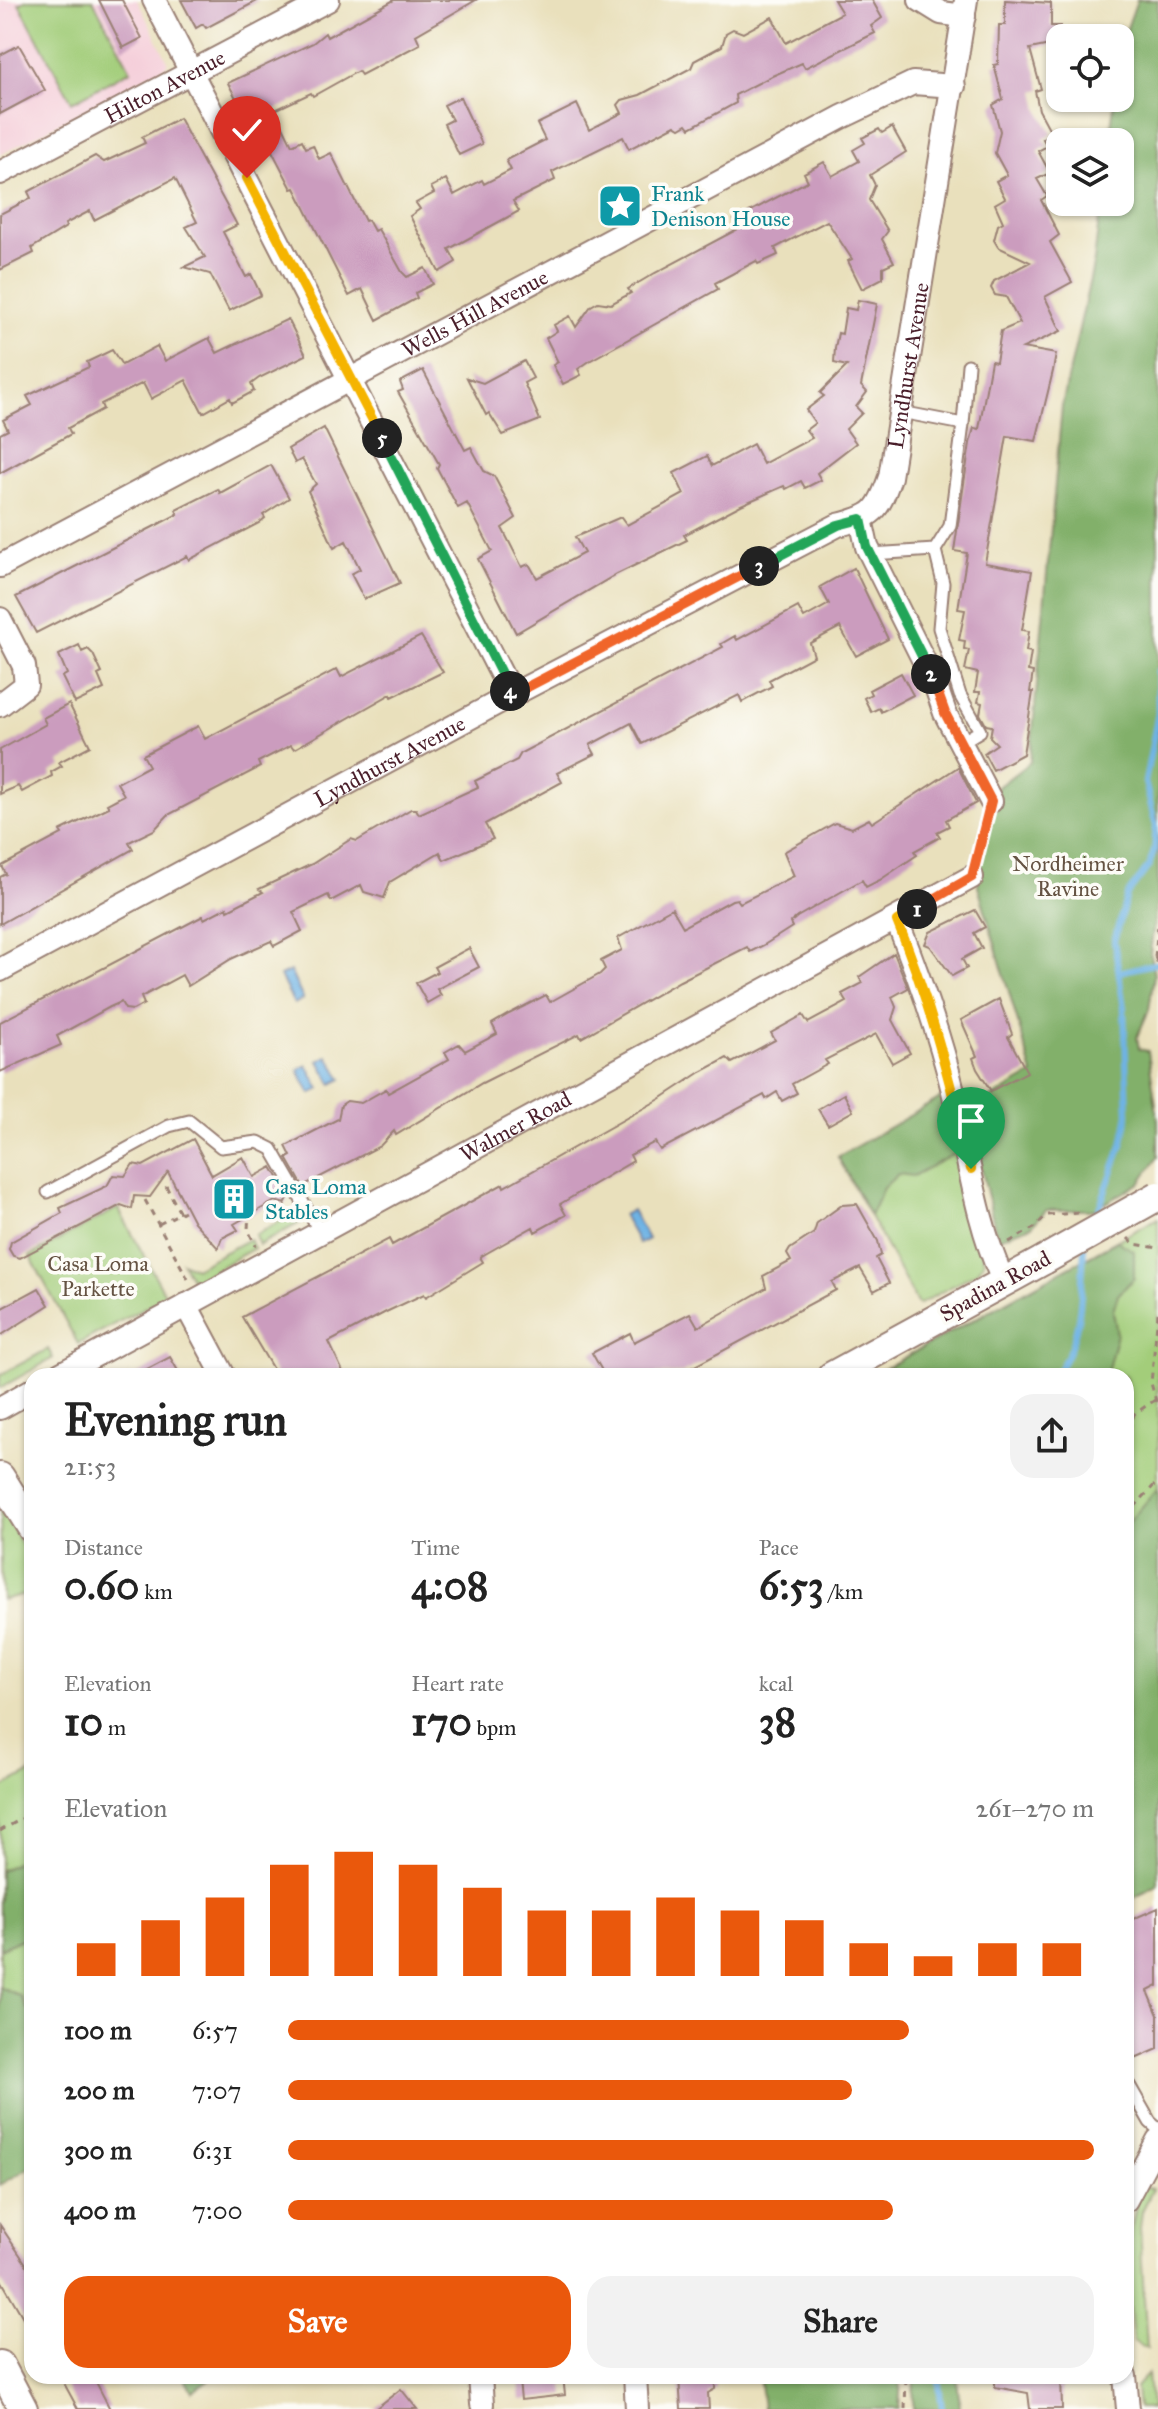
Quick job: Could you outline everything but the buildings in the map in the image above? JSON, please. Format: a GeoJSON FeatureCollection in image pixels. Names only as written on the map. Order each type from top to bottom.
{"type":"FeatureCollection","features":[{"type":"Feature","properties":{"kind":"street"},"geometry":{"type":"LineString","coordinates":[[154,0],[512,695]]}},
{"type":"Feature","properties":{"kind":"street","name":"Hilton Avenue"},"geometry":{"type":"LineString","coordinates":[[0,173],[328,0]]}},
{"type":"Feature","properties":{"kind":"street"},"geometry":{"type":"LineString","coordinates":[[920,0],[941,13],[965,8]]}},
{"type":"Feature","properties":{"kind":"street","name":"Lyndhurst Avenue"},"geometry":{"type":"LineString","coordinates":[[0,970],[512,695],[838,525],[861,519],[880,504],[890,477],[965,8]]}},
{"type":"Feature","properties":{"kind":"street","name":"Wells Hill Avenue"},"geometry":{"type":"LineString","coordinates":[[0,566],[905,86],[954,86]]}},
{"type":"Feature","properties":{"kind":"street"},"geometry":{"type":"LineString","coordinates":[[861,519],[871,554],[934,681],[960,743],[991,801]]}},
{"type":"Feature","properties":{"kind":"street"},"geometry":{"type":"LineString","coordinates":[[0,619],[24,666],[26,685],[0,705]]}},
{"type":"Feature","properties":{"kind":"street","name":"Walmer Road"},"geometry":{"type":"LineString","coordinates":[[70,1368],[189,1295],[320,1232],[897,921],[972,877]]}},
{"type":"Feature","properties":{"kind":"street"},"geometry":{"type":"LineString","coordinates":[[897,921],[917,970],[952,1087],[990,1252],[1004,1282]]}},
{"type":"Feature","properties":{"kind":"street","name":"Spadina Road"},"geometry":{"type":"LineString","coordinates":[[847,1368],[1158,1196]]}},
{"type":"Feature","properties":{"kind":"street"},"geometry":{"type":"LineString","coordinates":[[189,1295],[221,1368]]}},
{"type":"Feature","properties":{"kind":"street"},"geometry":{"type":"LineString","coordinates":[[0,1408],[24,1394]]}},
{"type":"Feature","properties":{"kind":"street"},"geometry":{"type":"LineString","coordinates":[[0,1477],[24,1515]]}},
{"type":"Feature","properties":{"kind":"street"},"geometry":{"type":"LineString","coordinates":[[1134,2185],[1158,2140]]}},
{"type":"Feature","properties":{"kind":"street"},"geometry":{"type":"LineString","coordinates":[[0,2365],[23,2409]]}},
{"type":"Feature","properties":{"kind":"street"},"geometry":{"type":"LineString","coordinates":[[481,2384],[482,2404]]}},
{"type":"Feature","properties":{"kind":"street"},"geometry":{"type":"LineString","coordinates":[[635,2384],[637,2409]]}},
{"type":"Feature","properties":{"kind":"street"},"geometry":{"type":"LineString","coordinates":[[1126,2384],[1128,2409]]}},
{"type":"Feature","properties":{"kind":"lane"},"geometry":{"type":"LineString","coordinates":[[960,743],[980,731],[960,695],[939,628],[943,583],[935,550],[950,526],[968,365]]}},
{"type":"Feature","properties":{"kind":"lane"},"geometry":{"type":"LineString","coordinates":[[901,412],[963,424]]}},
{"type":"Feature","properties":{"kind":"lane"},"geometry":{"type":"LineString","coordinates":[[871,554],[935,550]]}},
{"type":"Feature","properties":{"kind":"lane"},"geometry":{"type":"LineString","coordinates":[[48,1192],[169,1126],[189,1121],[221,1147],[258,1142],[272,1149],[320,1232]]}},
{"type":"Feature","properties":{"kind":"lane"},"geometry":{"type":"LineString","coordinates":[[1134,2094],[1150,2122],[1158,2129]]}},
{"type":"Feature","properties":{"kind":"path"},"geometry":{"type":"LineString","coordinates":[[972,877],[991,801]]}},
{"type":"Feature","properties":{"kind":"path"},"geometry":{"type":"LineString","coordinates":[[1158,925],[1155,957],[1158,964]]}},
{"type":"Feature","properties":{"kind":"path"},"geometry":{"type":"LineString","coordinates":[[158,1225],[182,1212],[166,1186]]}},
{"type":"Feature","properties":{"kind":"path"},"geometry":{"type":"LineString","coordinates":[[145,1200],[189,1295]]}},
{"type":"Feature","properties":{"kind":"path"},"geometry":{"type":"LineString","coordinates":[[249,1210],[252,1237]]}},
{"type":"Feature","properties":{"kind":"path"},"geometry":{"type":"LineString","coordinates":[[1022,1235],[1047,1215],[1083,1214]]}},
{"type":"Feature","properties":{"kind":"path"},"geometry":{"type":"LineString","coordinates":[[1124,1235],[1134,1244],[1158,1248]]}},
{"type":"Feature","properties":{"kind":"path"},"geometry":{"type":"LineString","coordinates":[[1158,1313],[1151,1383],[1158,1408]]}},
{"type":"Feature","properties":{"kind":"path"},"geometry":{"type":"LineString","coordinates":[[1134,1414],[1156,1400]]}},
{"type":"Feature","properties":{"kind":"path"},"geometry":{"type":"LineString","coordinates":[[1134,1507],[1158,1481]]}},
{"type":"Feature","properties":{"kind":"path"},"geometry":{"type":"LineString","coordinates":[[0,1831],[24,1818]]}},
{"type":"Feature","properties":{"kind":"path"},"geometry":{"type":"LineString","coordinates":[[905,2409],[906,2384]]}},
{"type":"Feature","properties":{"kind":"shaded area"},"geometry":{"type":"Polygon","coordinates":[[[0,0],[137,0],[168,61],[166,66],[0,155],[0,0]]]}},
{"type":"Feature","properties":{"kind":"green space"},"geometry":{"type":"Polygon","coordinates":[[[27,0],[93,0],[131,70],[72,102],[19,4],[27,0]]]}},
{"type":"Feature","properties":{"kind":"green space","name":"Nordheimer Ravine"},"geometry":{"type":"Polygon","coordinates":[[[1137,0],[1158,0],[1158,893],[1150,954],[1154,975],[1149,1010],[1137,1037],[1139,1049],[1148,1051],[1158,1120],[1158,1157],[1140,1183],[1093,1210],[1046,1210],[1032,1226],[997,1239],[969,1110],[1033,1074],[978,886],[980,858],[995,789],[1030,762],[1062,406],[1094,261],[1099,216],[1134,216],[1134,128],[1111,128],[1113,112],[1134,112],[1134,24],[1128,24],[1137,0]]]}},
{"type":"Feature","properties":{"kind":"green space"},"geometry":{"type":"Polygon","coordinates":[[[946,1095],[984,1262],[977,1272],[918,1305],[838,1157],[946,1095]]]}},
{"type":"Feature","properties":{"kind":"green space"},"geometry":{"type":"Polygon","coordinates":[[[946,1095],[958,1152],[913,1176],[898,1174],[883,1188],[870,1216],[838,1157],[946,1095]]]}},
{"type":"Feature","properties":{"kind":"green space","name":"Casa Loma Parkette"},"geometry":{"type":"Polygon","coordinates":[[[118,1208],[166,1296],[78,1344],[30,1256],[118,1208]]]}},
{"type":"Feature","properties":{"kind":"green space"},"geometry":{"type":"Polygon","coordinates":[[[302,1209],[307,1219],[259,1245],[255,1235],[302,1209]]]}},
{"type":"Feature","properties":{"kind":"green space"},"geometry":{"type":"Polygon","coordinates":[[[1158,1218],[1158,1886],[1134,1898],[1134,1368],[886,1368],[1158,1218]]]}},
{"type":"Feature","properties":{"kind":"green space"},"geometry":{"type":"Polygon","coordinates":[[[249,1239],[254,1248],[193,1282],[182,1262],[195,1268],[249,1239]]]}},
{"type":"Feature","properties":{"kind":"green space"},"geometry":{"type":"Polygon","coordinates":[[[1117,1241],[1134,1251],[1134,1278],[1118,1295],[1113,1311],[1117,1334],[1108,1368],[886,1368],[1117,1241]]]}},
{"type":"Feature","properties":{"kind":"green space"},"geometry":{"type":"Polygon","coordinates":[[[48,1349],[53,1358],[35,1368],[24,1368],[24,1374],[0,1388],[0,1375],[48,1349]]]}},
{"type":"Feature","properties":{"kind":"green space"},"geometry":{"type":"Polygon","coordinates":[[[1158,1488],[1158,1885],[1134,1898],[1134,1516],[1158,1488]]]}},
{"type":"Feature","properties":{"kind":"green space"},"geometry":{"type":"Polygon","coordinates":[[[0,1507],[24,1548],[24,1594],[2,1600],[0,1507]]]}},
{"type":"Feature","properties":{"kind":"green space"},"geometry":{"type":"Polygon","coordinates":[[[24,1776],[24,1858],[0,1871],[0,1789],[24,1776]]]}},
{"type":"Feature","properties":{"kind":"green space"},"geometry":{"type":"Polygon","coordinates":[[[24,1858],[24,1938],[0,1949],[0,1871],[24,1858]]]}},
{"type":"Feature","properties":{"kind":"green space"},"geometry":{"type":"Polygon","coordinates":[[[24,1938],[24,2004],[20,1996],[0,1987],[0,1949],[24,1938]]]}},
{"type":"Feature","properties":{"kind":"green space"},"geometry":{"type":"Polygon","coordinates":[[[0,1987],[20,1996],[24,2003],[24,2171],[0,2185],[0,1987]]]}},
{"type":"Feature","properties":{"kind":"green space"},"geometry":{"type":"Polygon","coordinates":[[[1142,2185],[1153,2189],[1142,2211],[1140,2228],[1147,2349],[1134,2342],[1136,2205],[1142,2185]]]}},
{"type":"Feature","properties":{"kind":"green space"},"geometry":{"type":"Polygon","coordinates":[[[1148,2373],[1151,2409],[1138,2409],[1136,2387],[1148,2373]]]}},
{"type":"Feature","properties":{"kind":"green space"},"geometry":{"type":"Polygon","coordinates":[[[188,2384],[202,2384],[192,2391],[188,2384]]]}},
{"type":"Feature","properties":{"kind":"green space"},"geometry":{"type":"Polygon","coordinates":[[[760,2384],[901,2384],[899,2409],[763,2409],[760,2384]]]}},
{"type":"Feature","properties":{"kind":"green space"},"geometry":{"type":"Polygon","coordinates":[[[914,2384],[958,2384],[960,2409],[913,2409],[914,2384]]]}},
{"type":"Feature","properties":{"kind":"water"},"geometry":{"type":"Polygon","coordinates":[[[290,971],[303,999],[294,1004],[280,976],[290,971]]]}},
{"type":"Feature","properties":{"kind":"water"},"geometry":{"type":"Polygon","coordinates":[[[328,1056],[342,1079],[332,1084],[319,1061],[328,1056]]]}},
{"type":"Feature","properties":{"kind":"water"},"geometry":{"type":"Polygon","coordinates":[[[307,1065],[320,1089],[311,1094],[298,1070],[307,1065]]]}},
{"type":"Feature","properties":{"kind":"water"},"geometry":{"type":"Polygon","coordinates":[[[632,1210],[648,1239],[639,1244],[623,1215],[632,1210]]]}},
{"type":"Feature","properties":{"kind":"waterway"},"geometry":{"type":"LineString","coordinates":[[1158,671],[1158,711]]}},
{"type":"Feature","properties":{"kind":"waterway"},"geometry":{"type":"LineString","coordinates":[[1094,1222],[1122,1145],[1128,1114],[1124,1008],[1114,941],[1127,895],[1149,866],[1154,851],[1156,826],[1145,782],[1158,713]]}},
{"type":"Feature","properties":{"kind":"waterway"},"geometry":{"type":"LineString","coordinates":[[1119,972],[1158,963]]}},
{"type":"Feature","properties":{"kind":"waterway"},"geometry":{"type":"LineString","coordinates":[[1059,1368],[1070,1347],[1079,1315],[1084,1248]]}},
{"type":"Feature","properties":{"kind":"waterway"},"geometry":{"type":"LineString","coordinates":[[939,2384],[942,2409]]}},
{"type":"Feature","properties":{"kind":"place","name":"Frank Denison House"},"geometry":{"type":"Point","coordinates":[620,206]}},
{"type":"Feature","properties":{"kind":"place","name":"Casa Loma Stables"},"geometry":{"type":"Point","coordinates":[234,1199]}},
{"type":"Feature","properties":{"kind":"route"},"geometry":{"type":"LineString","coordinates":[[247,178],[512,695],[838,525],[861,519],[867,547],[934,681],[945,713],[991,801],[972,877],[897,921],[917,970],[952,1087],[971,1169]]}}]}
